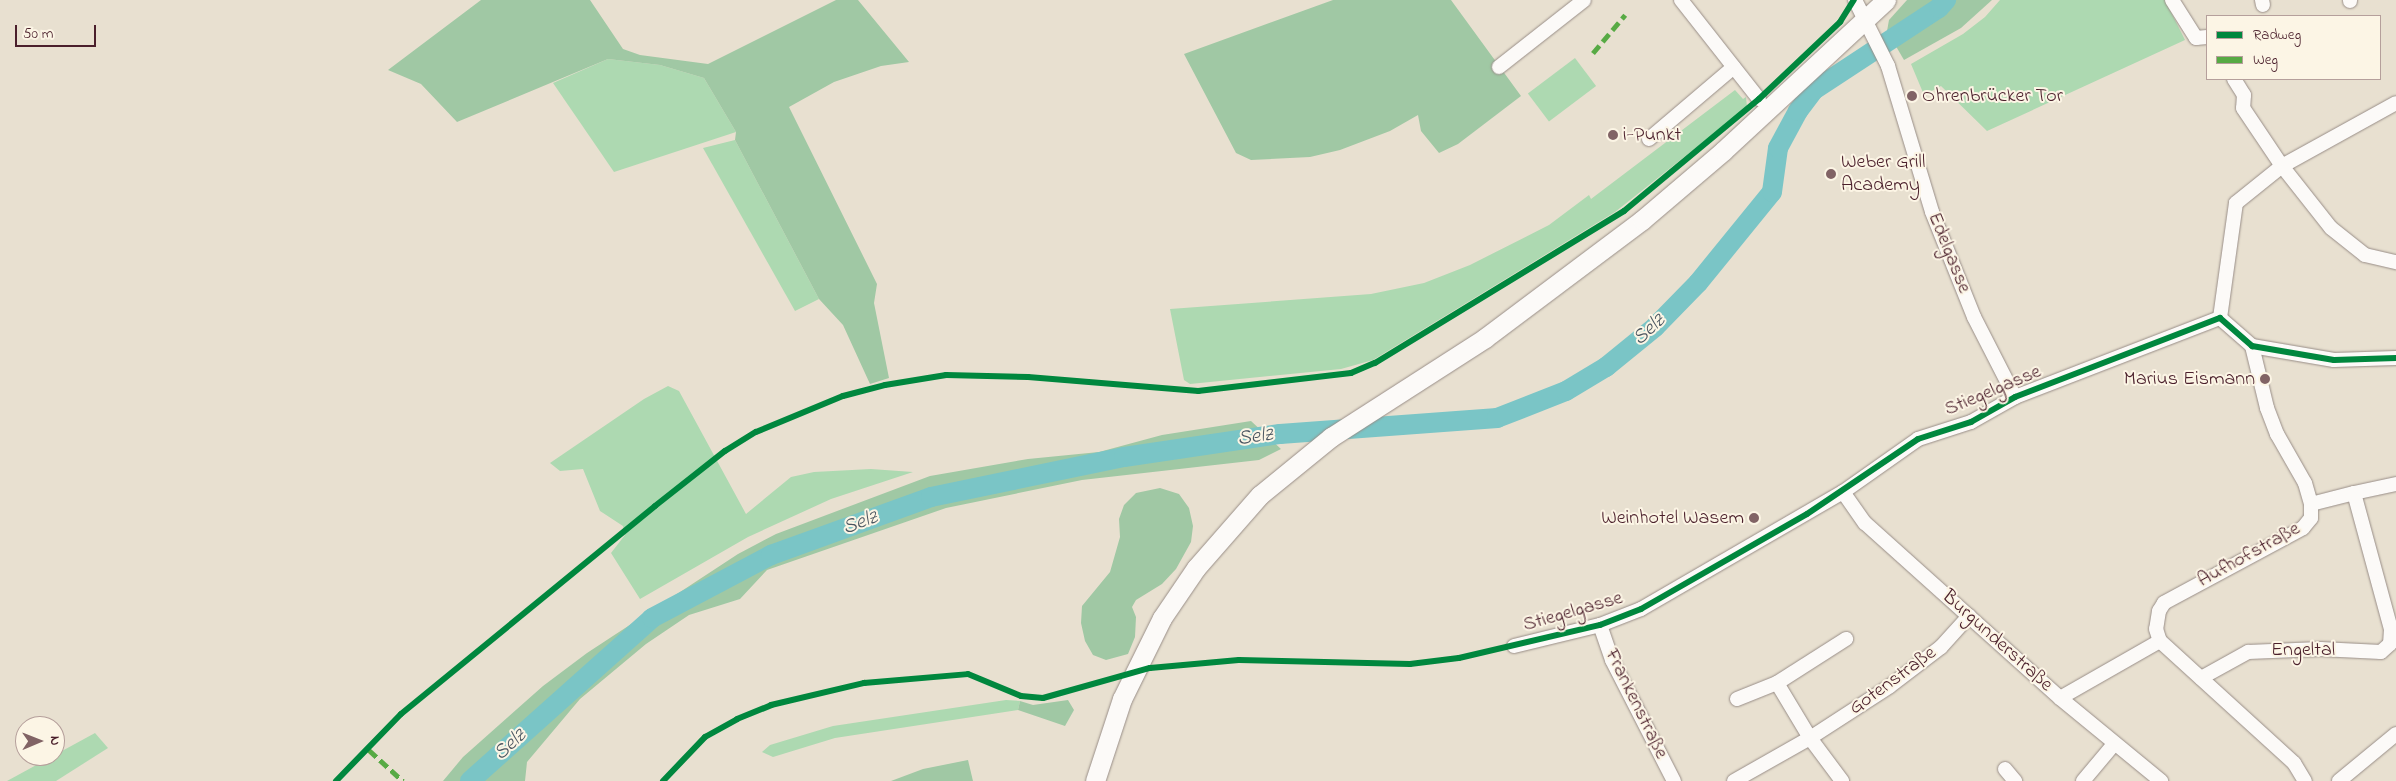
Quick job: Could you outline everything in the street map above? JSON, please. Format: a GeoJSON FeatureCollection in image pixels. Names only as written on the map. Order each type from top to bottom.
{"type":"FeatureCollection","features":[{"type":"Feature","properties":{"kind":"main road"},"geometry":{"type":"LineString","coordinates":[[1095,781],[1122,699],[1162,618],[1196,568],[1240,516],[1282,475],[1331,437],[1525,310],[1642,220],[1723,151],[1886,0]]}},
{"type":"Feature","properties":{"kind":"street"},"geometry":{"type":"LineString","coordinates":[[1499,67],[1584,0]]}},
{"type":"Feature","properties":{"kind":"street"},"geometry":{"type":"LineString","coordinates":[[1681,0],[1759,99]]}},
{"type":"Feature","properties":{"kind":"street","name":"Edelgasse"},"geometry":{"type":"LineString","coordinates":[[1855,0],[1867,18],[1888,66],[1932,212],[1974,317],[2015,397]]}},
{"type":"Feature","properties":{"kind":"street"},"geometry":{"type":"LineString","coordinates":[[2172,0],[2196,38],[2206,37]]}},
{"type":"Feature","properties":{"kind":"street"},"geometry":{"type":"LineString","coordinates":[[1649,139],[1734,67]]}},
{"type":"Feature","properties":{"kind":"street"},"geometry":{"type":"LineString","coordinates":[[2235,80],[2244,95],[2243,108],[2282,166],[2331,228],[2365,255],[2396,262]]}},
{"type":"Feature","properties":{"kind":"street"},"geometry":{"type":"LineString","coordinates":[[2396,102],[2282,166],[2236,203],[2220,318],[2252,346],[2334,360],[2396,358]]}},
{"type":"Feature","properties":{"kind":"street","name":"Stiegelgasse"},"geometry":{"type":"LineString","coordinates":[[1514,646],[1600,625],[1641,609],[1843,492],[1918,439],[1971,422],[2015,397],[2220,318]]}},
{"type":"Feature","properties":{"kind":"street","name":"Aufhofstraße"},"geometry":{"type":"LineString","coordinates":[[2160,640],[2157,619],[2164,603],[2303,528],[2311,518],[2312,504],[2305,483],[2276,434],[2252,346]]}},
{"type":"Feature","properties":{"kind":"street"},"geometry":{"type":"LineString","coordinates":[[2312,504],[2396,484]]}},
{"type":"Feature","properties":{"kind":"street","name":"Burgunderstraße"},"geometry":{"type":"LineString","coordinates":[[1843,492],[1865,523],[2060,698],[2161,781]]}},
{"type":"Feature","properties":{"kind":"street"},"geometry":{"type":"LineString","coordinates":[[2354,493],[2394,630]]}},
{"type":"Feature","properties":{"kind":"street","name":"Gotenstraße"},"geometry":{"type":"LineString","coordinates":[[1734,781],[1810,738],[1890,686],[1941,647],[1969,616]]}},
{"type":"Feature","properties":{"kind":"street","name":"Frankenstraße"},"geometry":{"type":"LineString","coordinates":[[1600,625],[1612,660],[1674,781]]}},
{"type":"Feature","properties":{"kind":"street","name":"Engeltal"},"geometry":{"type":"LineString","coordinates":[[2201,678],[2248,652],[2320,649],[2380,652],[2390,644],[2394,630]]}},
{"type":"Feature","properties":{"kind":"street"},"geometry":{"type":"LineString","coordinates":[[1737,698],[1777,683],[1846,638]]}},
{"type":"Feature","properties":{"kind":"street"},"geometry":{"type":"LineString","coordinates":[[2060,698],[2160,640],[2294,763],[2305,781]]}},
{"type":"Feature","properties":{"kind":"street"},"geometry":{"type":"LineString","coordinates":[[1777,683],[1810,738],[1842,781]]}},
{"type":"Feature","properties":{"kind":"street"},"geometry":{"type":"LineString","coordinates":[[2340,781],[2396,734]]}},
{"type":"Feature","properties":{"kind":"street"},"geometry":{"type":"LineString","coordinates":[[2083,781],[2114,744]]}},
{"type":"Feature","properties":{"kind":"street"},"geometry":{"type":"LineString","coordinates":[[2005,769],[2015,781]]}},
{"type":"Feature","properties":{"kind":"green space"},"geometry":{"type":"Polygon","coordinates":[[[481,0],[590,0],[623,49],[640,55],[708,64],[836,0],[858,0],[909,62],[881,66],[834,82],[789,107],[877,284],[874,303],[889,378],[870,384],[843,325],[819,299],[735,140],[736,132],[704,78],[660,65],[608,59],[457,122],[421,84],[388,70],[481,0]]]}},
{"type":"Feature","properties":{"kind":"green space"},"geometry":{"type":"Polygon","coordinates":[[[1333,0],[1451,0],[1521,96],[1458,144],[1439,153],[1421,131],[1418,115],[1390,131],[1340,150],[1310,157],[1251,160],[1236,153],[1184,54],[1333,0]]]}},
{"type":"Feature","properties":{"kind":"green space"},"geometry":{"type":"Polygon","coordinates":[[[1907,0],[1992,0],[1961,28],[1904,60],[1887,31],[1889,20],[1907,0]]]}},
{"type":"Feature","properties":{"kind":"green space"},"geometry":{"type":"Polygon","coordinates":[[[2000,0],[2165,0],[2185,40],[1987,131],[1941,86],[1924,95],[1911,64],[1963,34],[1985,17],[2000,0]]]}},
{"type":"Feature","properties":{"kind":"green space"},"geometry":{"type":"Polygon","coordinates":[[[1575,58],[1596,86],[1549,121],[1528,94],[1575,58]]]}},
{"type":"Feature","properties":{"kind":"green space"},"geometry":{"type":"Polygon","coordinates":[[[608,59],[660,65],[704,78],[736,132],[614,172],[553,83],[608,59]]]}},
{"type":"Feature","properties":{"kind":"green space"},"geometry":{"type":"Polygon","coordinates":[[[1735,90],[1743,99],[1746,97],[1747,107],[1615,212],[1373,360],[1341,369],[1190,384],[1184,380],[1170,309],[1371,294],[1424,283],[1470,265],[1549,225],[1589,195],[1591,199],[1735,90]]]}},
{"type":"Feature","properties":{"kind":"green space"},"geometry":{"type":"Polygon","coordinates":[[[735,140],[819,299],[795,311],[703,148],[735,140]]]}},
{"type":"Feature","properties":{"kind":"green space"},"geometry":{"type":"Polygon","coordinates":[[[668,386],[679,391],[746,514],[791,477],[814,472],[871,469],[913,472],[831,499],[748,537],[640,599],[611,553],[625,535],[623,526],[600,511],[583,469],[560,471],[550,463],[644,399],[668,386]]]}},
{"type":"Feature","properties":{"kind":"green space"},"geometry":{"type":"Polygon","coordinates":[[[1251,421],[1281,449],[1259,460],[1082,480],[946,508],[767,570],[740,599],[689,615],[646,644],[580,699],[527,762],[525,781],[443,781],[463,757],[543,686],[587,653],[738,554],[776,534],[930,476],[1028,459],[1099,452],[1162,435],[1251,421]]]}},
{"type":"Feature","properties":{"kind":"green space"},"geometry":{"type":"Polygon","coordinates":[[[1160,488],[1179,494],[1189,508],[1193,526],[1191,542],[1176,569],[1162,584],[1136,600],[1132,607],[1136,617],[1135,637],[1128,654],[1106,660],[1093,655],[1085,641],[1081,623],[1082,606],[1110,572],[1120,537],[1119,519],[1124,505],[1136,493],[1160,488]]]}},
{"type":"Feature","properties":{"kind":"green space"},"geometry":{"type":"Polygon","coordinates":[[[1006,700],[1020,701],[1018,710],[835,738],[773,757],[762,752],[770,745],[833,726],[1006,700]]]}},
{"type":"Feature","properties":{"kind":"green space"},"geometry":{"type":"Polygon","coordinates":[[[1068,700],[1074,710],[1065,726],[1018,710],[1020,701],[1033,705],[1068,700]]]}},
{"type":"Feature","properties":{"kind":"green space"},"geometry":{"type":"Polygon","coordinates":[[[95,733],[108,748],[56,781],[7,781],[34,766],[65,766],[65,749],[95,733]]]}},
{"type":"Feature","properties":{"kind":"green space"},"geometry":{"type":"Polygon","coordinates":[[[968,760],[973,781],[891,781],[923,769],[968,760]]]}},
{"type":"Feature","properties":{"kind":"waterway","name":"Selz"},"geometry":{"type":"LineString","coordinates":[[470,781],[652,618],[771,555],[931,497],[1124,457],[1280,434],[1497,418],[1566,391],[1606,367],[1655,327],[1698,283],[1772,192],[1778,148],[1798,111],[1814,90],[1939,8],[1946,0]]}},
{"type":"Feature","properties":{"kind":"marked path"},"geometry":{"type":"LineString","coordinates":[[1593,53],[1625,15]]}},
{"type":"Feature","properties":{"kind":"marked path"},"geometry":{"type":"LineString","coordinates":[[369,750],[403,781]]}},
{"type":"Feature","properties":{"kind":"cycle path"},"geometry":{"type":"LineString","coordinates":[[336,781],[401,714],[655,506],[725,451],[756,432],[843,396],[885,385],[946,375],[1028,377],[1198,391],[1351,373],[1375,363],[1624,211],[1759,99],[1840,22],[1854,0]]}},
{"type":"Feature","properties":{"kind":"cycle path"},"geometry":{"type":"LineString","coordinates":[[663,781],[705,737],[737,719],[771,705],[864,683],[968,674],[1021,696],[1043,698],[1150,668],[1239,660],[1410,664],[1459,658],[1600,625],[1641,609],[1807,514],[1918,439],[1971,422],[2015,397],[2220,318],[2252,346],[2334,360],[2396,358]]}},
{"type":"Feature","properties":{"kind":"place","name":"Ohrenbrücker Tor"},"geometry":{"type":"Point","coordinates":[1912,96]}},
{"type":"Feature","properties":{"kind":"place","name":"i-Punkt"},"geometry":{"type":"Point","coordinates":[1613,135]}},
{"type":"Feature","properties":{"kind":"place","name":"Weber Grill Academy"},"geometry":{"type":"Point","coordinates":[1831,174]}},
{"type":"Feature","properties":{"kind":"place","name":"Marius Eismann"},"geometry":{"type":"Point","coordinates":[2265,379]}},
{"type":"Feature","properties":{"kind":"place","name":"Weinhotel Wasem"},"geometry":{"type":"Point","coordinates":[1754,518]}}]}
